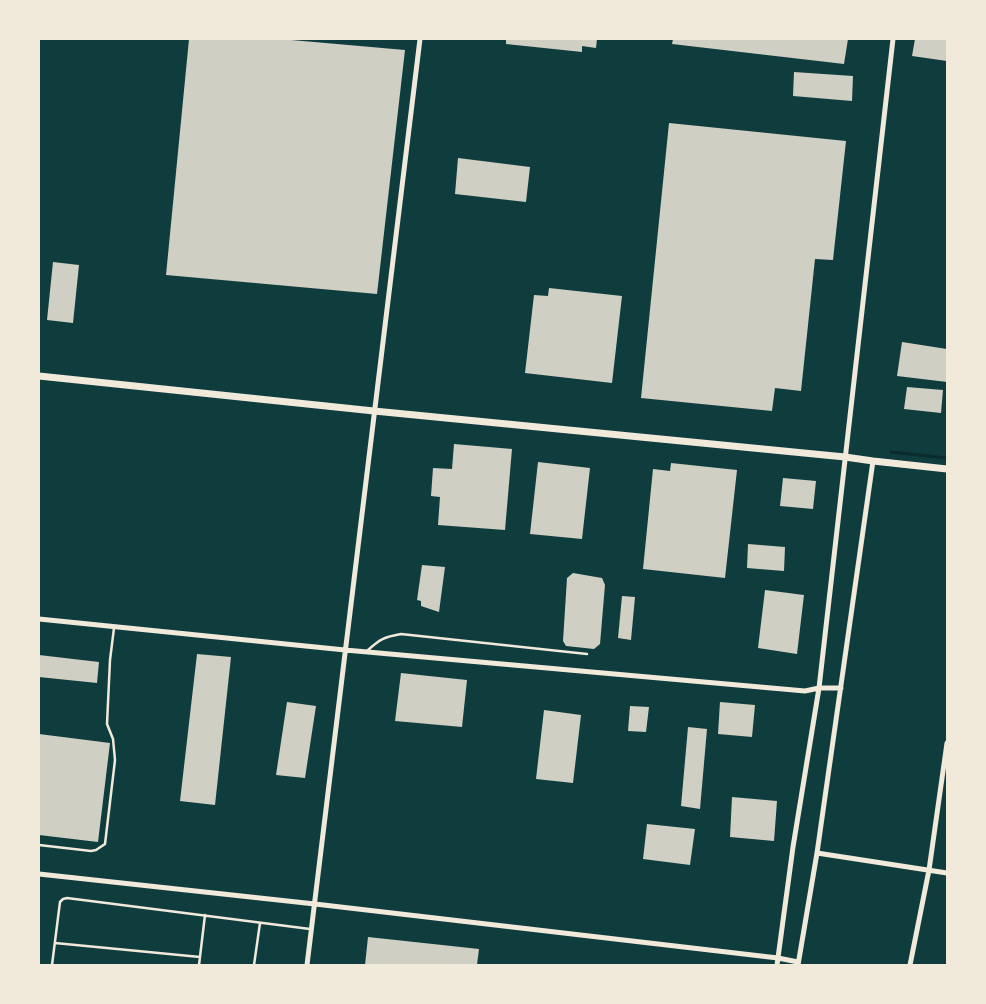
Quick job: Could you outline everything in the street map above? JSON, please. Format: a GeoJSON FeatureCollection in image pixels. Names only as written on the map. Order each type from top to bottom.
{"type":"FeatureCollection","features":[{"type":"Feature","properties":{"kind":"street"},"geometry":{"type":"LineString","coordinates":[[307,965],[420,39]]}},
{"type":"Feature","properties":{"kind":"street"},"geometry":{"type":"LineString","coordinates":[[777,965],[793,847],[819,688],[893,39]]}},
{"type":"Feature","properties":{"kind":"street"},"geometry":{"type":"LineString","coordinates":[[39,376],[947,468]]}},
{"type":"Feature","properties":{"kind":"street"},"geometry":{"type":"LineString","coordinates":[[39,874],[778,958],[798,964],[817,853],[873,461]]}},
{"type":"Feature","properties":{"kind":"street"},"geometry":{"type":"LineString","coordinates":[[39,619],[366,652],[805,691],[819,688],[841,688]]}},
{"type":"Feature","properties":{"kind":"street"},"geometry":{"type":"LineString","coordinates":[[910,965],[929,870],[947,743]]}},
{"type":"Feature","properties":{"kind":"street"},"geometry":{"type":"LineString","coordinates":[[817,853],[947,873]]}},
{"type":"Feature","properties":{"kind":"lane"},"geometry":{"type":"LineString","coordinates":[[39,845],[91,851],[105,844],[115,760],[113,739],[107,724],[110,660],[114,626]]}},
{"type":"Feature","properties":{"kind":"lane"},"geometry":{"type":"LineString","coordinates":[[366,652],[378,641],[389,636],[401,634],[587,654]]}},
{"type":"Feature","properties":{"kind":"lane"},"geometry":{"type":"LineString","coordinates":[[52,965],[60,902],[67,898],[312,929]]}},
{"type":"Feature","properties":{"kind":"lane"},"geometry":{"type":"LineString","coordinates":[[199,965],[205,915]]}},
{"type":"Feature","properties":{"kind":"lane"},"geometry":{"type":"LineString","coordinates":[[254,965],[260,923]]}},
{"type":"Feature","properties":{"kind":"lane"},"geometry":{"type":"LineString","coordinates":[[55,943],[200,957]]}},
{"type":"Feature","properties":{"kind":"building"},"geometry":{"type":"Polygon","coordinates":[[[189,39],[280,39],[405,50],[377,294],[166,275],[189,39]]]}},
{"type":"Feature","properties":{"kind":"building"},"geometry":{"type":"Polygon","coordinates":[[[506,39],[597,39],[596,48],[582,46],[582,52],[506,44],[506,39]]]}},
{"type":"Feature","properties":{"kind":"building"},"geometry":{"type":"Polygon","coordinates":[[[673,39],[848,39],[844,64],[672,44],[673,39]]]}},
{"type":"Feature","properties":{"kind":"building"},"geometry":{"type":"Polygon","coordinates":[[[915,39],[947,39],[947,61],[912,56],[915,39]]]}},
{"type":"Feature","properties":{"kind":"building"},"geometry":{"type":"Polygon","coordinates":[[[794,72],[853,76],[852,101],[793,96],[794,72]]]}},
{"type":"Feature","properties":{"kind":"building"},"geometry":{"type":"Polygon","coordinates":[[[669,123],[846,141],[833,260],[815,259],[801,391],[775,388],[772,411],[641,398],[669,123]]]}},
{"type":"Feature","properties":{"kind":"building"},"geometry":{"type":"Polygon","coordinates":[[[458,158],[530,167],[526,202],[455,194],[458,158]]]}},
{"type":"Feature","properties":{"kind":"building"},"geometry":{"type":"Polygon","coordinates":[[[53,262],[79,265],[73,323],[47,320],[53,262]]]}},
{"type":"Feature","properties":{"kind":"building"},"geometry":{"type":"Polygon","coordinates":[[[549,288],[622,296],[612,383],[525,373],[534,295],[548,296],[549,288]]]}},
{"type":"Feature","properties":{"kind":"building"},"geometry":{"type":"Polygon","coordinates":[[[902,342],[947,349],[947,382],[897,376],[902,342]]]}},
{"type":"Feature","properties":{"kind":"building"},"geometry":{"type":"Polygon","coordinates":[[[907,387],[943,390],[941,413],[904,409],[907,387]]]}},
{"type":"Feature","properties":{"kind":"building"},"geometry":{"type":"Polygon","coordinates":[[[454,444],[512,449],[505,530],[438,525],[440,497],[431,496],[433,468],[452,469],[454,444]]]}},
{"type":"Feature","properties":{"kind":"building"},"geometry":{"type":"Polygon","coordinates":[[[538,462],[590,468],[582,539],[530,534],[538,462]]]}},
{"type":"Feature","properties":{"kind":"building"},"geometry":{"type":"Polygon","coordinates":[[[671,463],[737,470],[725,578],[643,569],[653,469],[670,471],[671,463]]]}},
{"type":"Feature","properties":{"kind":"building"},"geometry":{"type":"Polygon","coordinates":[[[783,478],[816,481],[813,509],[780,506],[783,478]]]}},
{"type":"Feature","properties":{"kind":"building"},"geometry":{"type":"Polygon","coordinates":[[[748,544],[785,547],[784,571],[747,568],[748,544]]]}},
{"type":"Feature","properties":{"kind":"building"},"geometry":{"type":"Polygon","coordinates":[[[422,565],[445,567],[439,612],[421,606],[421,601],[417,600],[422,565]]]}},
{"type":"Feature","properties":{"kind":"building"},"geometry":{"type":"Polygon","coordinates":[[[573,573],[602,578],[605,585],[600,644],[594,649],[566,646],[563,641],[567,578],[573,573]]]}},
{"type":"Feature","properties":{"kind":"building"},"geometry":{"type":"Polygon","coordinates":[[[765,590],[804,595],[797,654],[758,648],[765,590]]]}},
{"type":"Feature","properties":{"kind":"building"},"geometry":{"type":"Polygon","coordinates":[[[622,596],[635,597],[631,640],[618,638],[622,596]]]}},
{"type":"Feature","properties":{"kind":"building"},"geometry":{"type":"Polygon","coordinates":[[[197,654],[231,657],[215,805],[180,801],[197,654]]]}},
{"type":"Feature","properties":{"kind":"building"},"geometry":{"type":"Polygon","coordinates":[[[39,655],[99,662],[97,683],[39,677],[39,655]]]}},
{"type":"Feature","properties":{"kind":"building"},"geometry":{"type":"Polygon","coordinates":[[[401,673],[467,680],[462,727],[395,721],[401,673]]]}},
{"type":"Feature","properties":{"kind":"building"},"geometry":{"type":"Polygon","coordinates":[[[287,702],[316,706],[305,778],[276,775],[287,702]]]}},
{"type":"Feature","properties":{"kind":"building"},"geometry":{"type":"Polygon","coordinates":[[[720,702],[755,705],[752,737],[718,734],[720,702]]]}},
{"type":"Feature","properties":{"kind":"building"},"geometry":{"type":"Polygon","coordinates":[[[630,706],[649,707],[646,732],[628,731],[630,706]]]}},
{"type":"Feature","properties":{"kind":"building"},"geometry":{"type":"Polygon","coordinates":[[[544,710],[581,715],[573,783],[536,779],[544,710]]]}},
{"type":"Feature","properties":{"kind":"building"},"geometry":{"type":"Polygon","coordinates":[[[688,727],[707,729],[700,809],[681,806],[688,727]]]}},
{"type":"Feature","properties":{"kind":"building"},"geometry":{"type":"Polygon","coordinates":[[[39,734],[110,743],[98,842],[39,835],[39,734]]]}},
{"type":"Feature","properties":{"kind":"building"},"geometry":{"type":"Polygon","coordinates":[[[732,797],[777,801],[774,841],[730,837],[732,797]]]}},
{"type":"Feature","properties":{"kind":"building"},"geometry":{"type":"Polygon","coordinates":[[[647,824],[695,829],[690,865],[643,859],[647,824]]]}},
{"type":"Feature","properties":{"kind":"building"},"geometry":{"type":"Polygon","coordinates":[[[368,937],[479,949],[477,965],[365,965],[368,937]]]}},
{"type":"Feature","properties":{"kind":"waterway"},"geometry":{"type":"LineString","coordinates":[[891,452],[947,458]]}}]}
